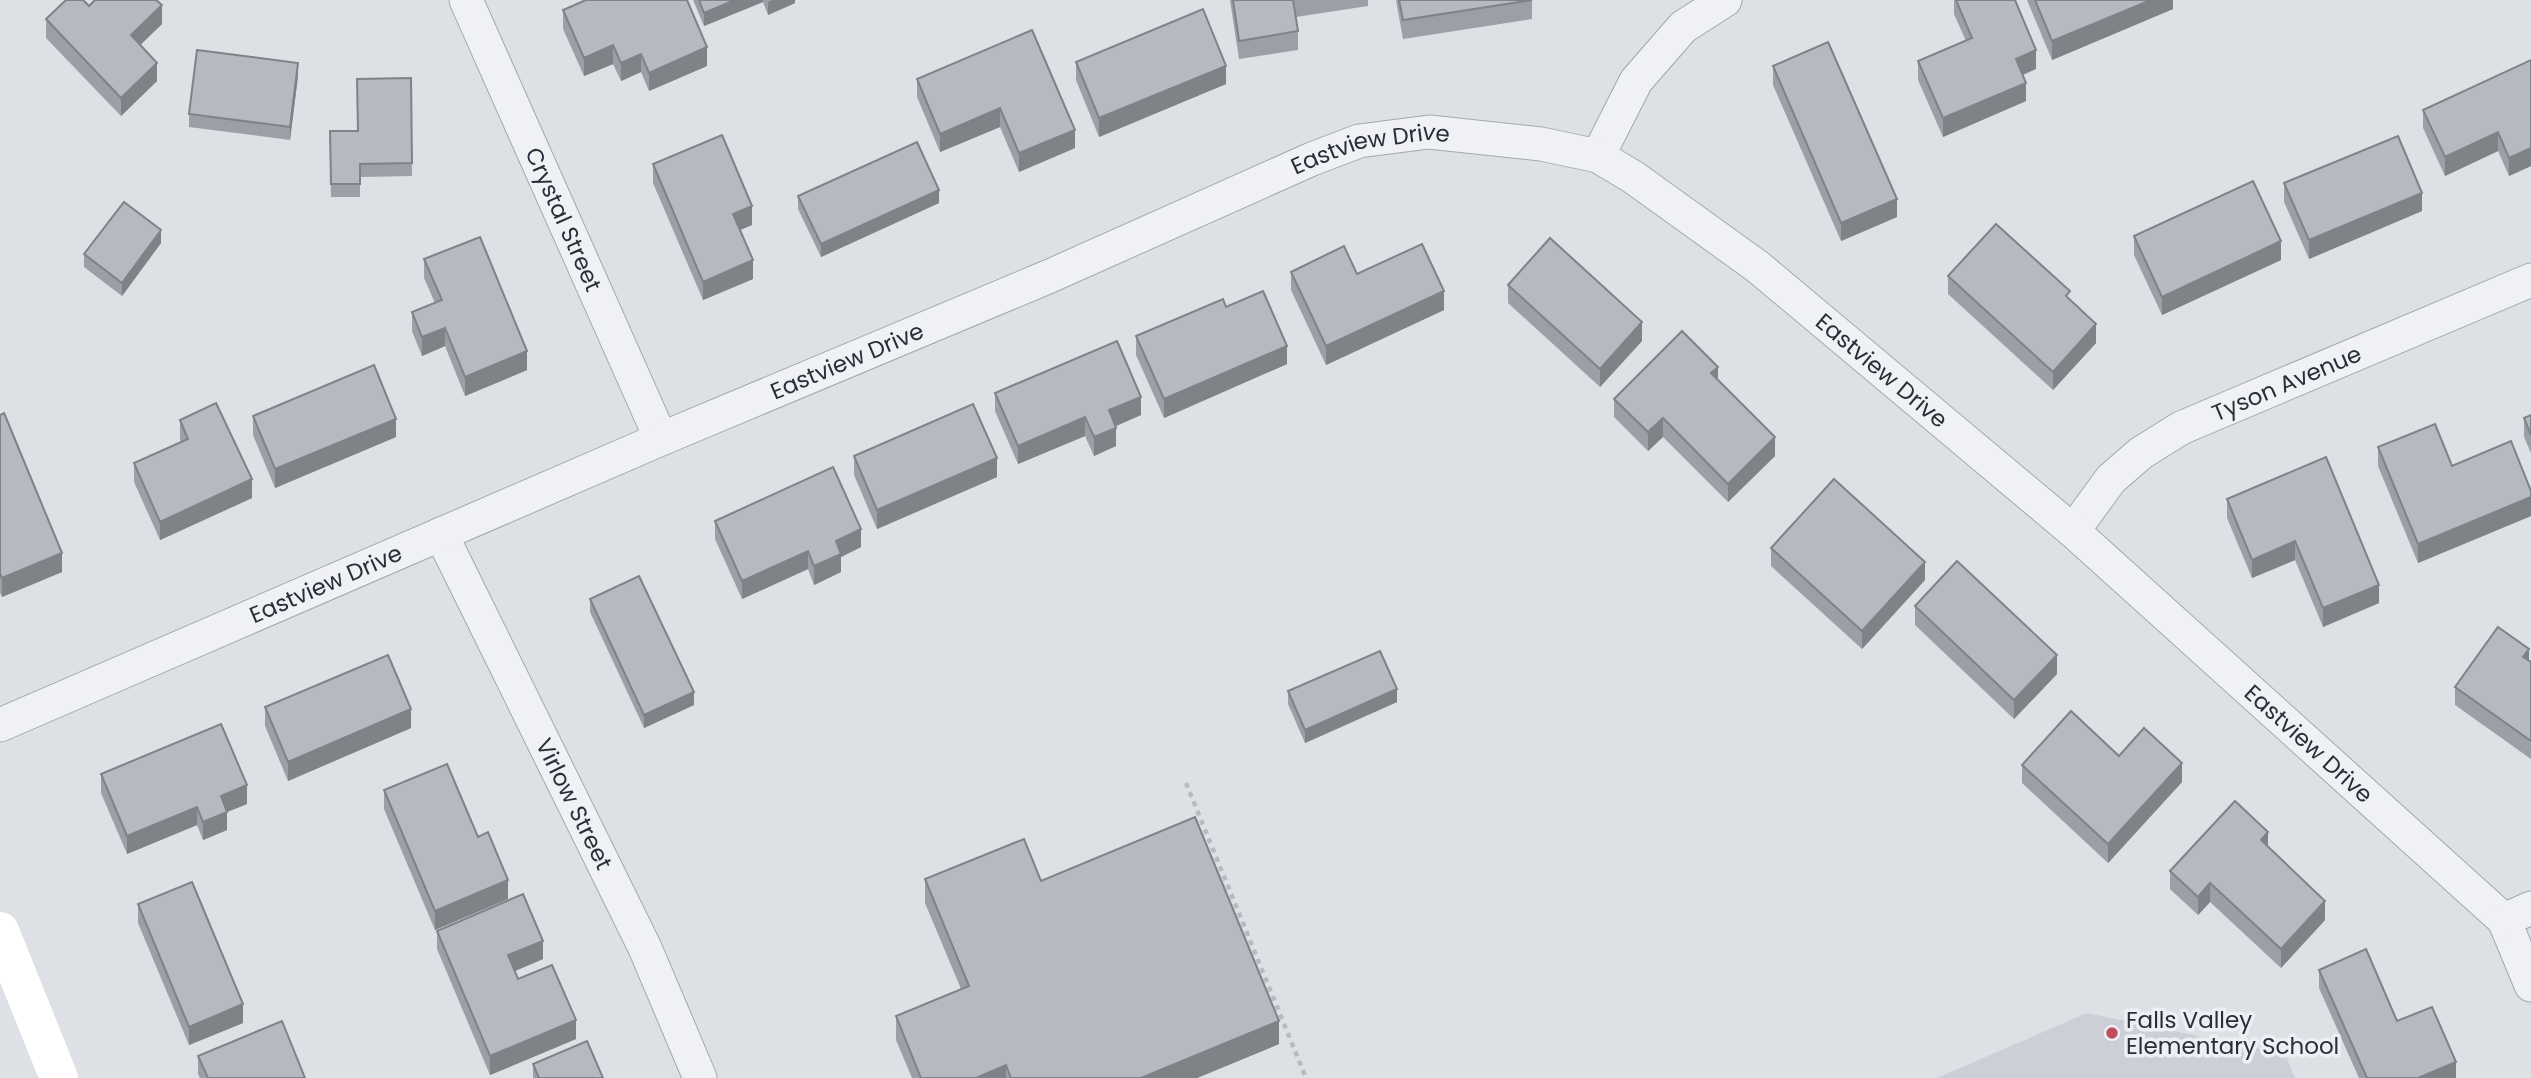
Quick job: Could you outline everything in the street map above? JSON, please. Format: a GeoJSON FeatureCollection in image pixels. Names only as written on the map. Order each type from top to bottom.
{"type":"FeatureCollection","features":[{"type":"Feature","properties":{"kind":"main road"},"geometry":{"type":"LineString","coordinates":[[0,930],[60,1078]]}},
{"type":"Feature","properties":{"kind":"street","name":"Crystal Street"},"geometry":{"type":"LineString","coordinates":[[467,0],[661,439]]}},
{"type":"Feature","properties":{"kind":"street"},"geometry":{"type":"LineString","coordinates":[[1598,156],[1636,81],[1683,27],[1725,0]]}},
{"type":"Feature","properties":{"kind":"street","name":"Eastview Drive"},"geometry":{"type":"LineString","coordinates":[[0,725],[661,439],[1037,281],[1312,159],[1359,141],[1429,132],[1541,144],[1598,156],[1633,177],[1758,267],[2073,531],[2517,914],[2531,985]]}},
{"type":"Feature","properties":{"kind":"street","name":"Tyson Avenue"},"geometry":{"type":"LineString","coordinates":[[2073,531],[2111,480],[2141,453],[2181,428],[2531,279]]}},
{"type":"Feature","properties":{"kind":"street","name":"Virlow Street"},"geometry":{"type":"LineString","coordinates":[[441,534],[645,948],[700,1078]]}},
{"type":"Feature","properties":{"kind":"path"},"geometry":{"type":"LineString","coordinates":[[1186,783],[1306,1078]]}},
{"type":"Feature","properties":{"kind":"shaded area","name":"Falls Valley Elementary School"},"geometry":{"type":"Polygon","coordinates":[[[2087,1013],[2285,1054],[2295,1078],[1937,1078],[2087,1013]]]}},
{"type":"Feature","properties":{"kind":"building"},"geometry":{"type":"Polygon","coordinates":[[[66,0],[83,0],[89,6],[95,0],[156,0],[162,5],[131,35],[157,63],[121,98],[46,19],[66,0]]]}},
{"type":"Feature","properties":{"kind":"building"},"geometry":{"type":"Polygon","coordinates":[[[586,0],[687,0],[707,47],[649,73],[641,54],[621,63],[613,45],[584,58],[563,10],[586,0]]]}},
{"type":"Feature","properties":{"kind":"building"},"geometry":{"type":"Polygon","coordinates":[[[699,0],[735,0],[704,13],[699,0]]]}},
{"type":"Feature","properties":{"kind":"building"},"geometry":{"type":"Polygon","coordinates":[[[1233,0],[1293,0],[1298,31],[1239,41],[1233,0]]]}},
{"type":"Feature","properties":{"kind":"building"},"geometry":{"type":"Polygon","coordinates":[[[1399,0],[1532,0],[1403,20],[1399,0]]]}},
{"type":"Feature","properties":{"kind":"building"},"geometry":{"type":"Polygon","coordinates":[[[1956,0],[2015,0],[2036,50],[2016,59],[2026,83],[1943,118],[1918,61],[1972,38],[1956,0]]]}},
{"type":"Feature","properties":{"kind":"building"},"geometry":{"type":"Polygon","coordinates":[[[2035,0],[2151,0],[2052,41],[2035,0]]]}},
{"type":"Feature","properties":{"kind":"building"},"geometry":{"type":"Polygon","coordinates":[[[1203,9],[1226,66],[1099,118],[1076,62],[1203,9]]]}},
{"type":"Feature","properties":{"kind":"building"},"geometry":{"type":"Polygon","coordinates":[[[1032,30],[1075,130],[1019,153],[1000,108],[940,134],[917,79],[1032,30]]]}},
{"type":"Feature","properties":{"kind":"building"},"geometry":{"type":"Polygon","coordinates":[[[1828,42],[1897,199],[1841,223],[1773,66],[1828,42]]]}},
{"type":"Feature","properties":{"kind":"building"},"geometry":{"type":"Polygon","coordinates":[[[197,50],[298,63],[290,127],[189,114],[197,50]]]}},
{"type":"Feature","properties":{"kind":"building"},"geometry":{"type":"Polygon","coordinates":[[[2531,60],[2531,148],[2509,158],[2498,132],[2445,157],[2423,110],[2531,60]]]}},
{"type":"Feature","properties":{"kind":"building"},"geometry":{"type":"Polygon","coordinates":[[[411,78],[412,163],[360,164],[360,184],[331,184],[330,131],[358,131],[357,79],[411,78]]]}},
{"type":"Feature","properties":{"kind":"building"},"geometry":{"type":"Polygon","coordinates":[[[722,135],[752,206],[733,214],[753,260],[703,282],[653,164],[722,135]]]}},
{"type":"Feature","properties":{"kind":"building"},"geometry":{"type":"Polygon","coordinates":[[[2398,136],[2422,193],[2309,240],[2284,183],[2398,136]]]}},
{"type":"Feature","properties":{"kind":"building"},"geometry":{"type":"Polygon","coordinates":[[[917,142],[939,190],[821,244],[798,196],[917,142]]]}},
{"type":"Feature","properties":{"kind":"building"},"geometry":{"type":"Polygon","coordinates":[[[2253,181],[2281,241],[2162,297],[2134,236],[2253,181]]]}},
{"type":"Feature","properties":{"kind":"building"},"geometry":{"type":"Polygon","coordinates":[[[124,202],[161,230],[122,283],[84,254],[124,202]]]}},
{"type":"Feature","properties":{"kind":"building"},"geometry":{"type":"Polygon","coordinates":[[[1996,224],[2070,291],[2066,296],[2096,324],[2053,372],[1948,276],[1996,224]]]}},
{"type":"Feature","properties":{"kind":"building"},"geometry":{"type":"Polygon","coordinates":[[[480,237],[527,351],[465,377],[445,328],[422,337],[412,312],[442,300],[424,259],[480,237]]]}},
{"type":"Feature","properties":{"kind":"building"},"geometry":{"type":"Polygon","coordinates":[[[1550,238],[1642,322],[1600,369],[1508,285],[1550,238]]]}},
{"type":"Feature","properties":{"kind":"building"},"geometry":{"type":"Polygon","coordinates":[[[1422,244],[1444,291],[1326,346],[1291,272],[1344,246],[1357,274],[1422,244]]]}},
{"type":"Feature","properties":{"kind":"building"},"geometry":{"type":"Polygon","coordinates":[[[1263,291],[1287,346],[1164,399],[1136,336],[1223,299],[1226,307],[1263,291]]]}},
{"type":"Feature","properties":{"kind":"building"},"geometry":{"type":"Polygon","coordinates":[[[1682,331],[1718,367],[1711,373],[1775,437],[1728,484],[1663,418],[1648,432],[1614,399],[1682,331]]]}},
{"type":"Feature","properties":{"kind":"building"},"geometry":{"type":"Polygon","coordinates":[[[1117,341],[1141,397],[1109,410],[1116,428],[1094,437],[1085,417],[1018,446],[995,393],[1117,341]]]}},
{"type":"Feature","properties":{"kind":"building"},"geometry":{"type":"Polygon","coordinates":[[[374,365],[396,419],[275,469],[253,416],[374,365]]]}},
{"type":"Feature","properties":{"kind":"building"},"geometry":{"type":"Polygon","coordinates":[[[216,403],[252,479],[160,522],[134,463],[188,439],[180,420],[216,403]]]}},
{"type":"Feature","properties":{"kind":"building"},"geometry":{"type":"Polygon","coordinates":[[[973,404],[997,458],[877,510],[854,456],[973,404]]]}},
{"type":"Feature","properties":{"kind":"building"},"geometry":{"type":"Polygon","coordinates":[[[4,413],[62,553],[2,578],[0,415],[4,413]]]}},
{"type":"Feature","properties":{"kind":"building"},"geometry":{"type":"Polygon","coordinates":[[[2531,415],[2531,435],[2524,418],[2531,415]]]}},
{"type":"Feature","properties":{"kind":"building"},"geometry":{"type":"Polygon","coordinates":[[[2435,424],[2452,466],[2511,441],[2531,497],[2418,544],[2378,447],[2435,424]]]}},
{"type":"Feature","properties":{"kind":"building"},"geometry":{"type":"Polygon","coordinates":[[[2326,457],[2379,585],[2323,608],[2295,541],[2252,560],[2227,499],[2326,457]]]}},
{"type":"Feature","properties":{"kind":"building"},"geometry":{"type":"Polygon","coordinates":[[[833,467],[861,529],[836,541],[841,554],[814,566],[808,551],[742,581],[715,521],[833,467]]]}},
{"type":"Feature","properties":{"kind":"building"},"geometry":{"type":"Polygon","coordinates":[[[1834,479],[1925,562],[1862,631],[1771,548],[1834,479]]]}},
{"type":"Feature","properties":{"kind":"building"},"geometry":{"type":"Polygon","coordinates":[[[1957,561],[2057,655],[2014,700],[1915,606],[1957,561]]]}},
{"type":"Feature","properties":{"kind":"building"},"geometry":{"type":"Polygon","coordinates":[[[639,576],[694,692],[644,715],[590,599],[639,576]]]}},
{"type":"Feature","properties":{"kind":"building"},"geometry":{"type":"Polygon","coordinates":[[[2498,627],[2529,649],[2523,657],[2531,662],[2531,741],[2455,687],[2498,627]]]}},
{"type":"Feature","properties":{"kind":"building"},"geometry":{"type":"Polygon","coordinates":[[[1380,651],[1397,689],[1305,730],[1288,691],[1380,651]]]}},
{"type":"Feature","properties":{"kind":"building"},"geometry":{"type":"Polygon","coordinates":[[[388,655],[411,709],[288,762],[265,707],[388,655]]]}},
{"type":"Feature","properties":{"kind":"building"},"geometry":{"type":"Polygon","coordinates":[[[2071,711],[2119,756],[2144,728],[2182,763],[2108,844],[2022,765],[2071,711]]]}},
{"type":"Feature","properties":{"kind":"building"},"geometry":{"type":"Polygon","coordinates":[[[221,724],[247,785],[221,796],[227,812],[203,822],[197,807],[127,836],[101,774],[221,724]]]}},
{"type":"Feature","properties":{"kind":"building"},"geometry":{"type":"Polygon","coordinates":[[[447,764],[478,837],[488,832],[508,880],[435,911],[384,790],[447,764]]]}},
{"type":"Feature","properties":{"kind":"building"},"geometry":{"type":"Polygon","coordinates":[[[2235,801],[2268,832],[2261,840],[2325,901],[2281,949],[2210,883],[2198,897],[2170,871],[2235,801]]]}},
{"type":"Feature","properties":{"kind":"building"},"geometry":{"type":"Polygon","coordinates":[[[1195,817],[1279,1021],[1141,1078],[1011,1078],[1006,1065],[976,1078],[921,1078],[896,1016],[969,986],[925,879],[1024,839],[1041,881],[1195,817]]]}},
{"type":"Feature","properties":{"kind":"building"},"geometry":{"type":"Polygon","coordinates":[[[192,882],[243,1004],[189,1027],[138,904],[192,882]]]}},
{"type":"Feature","properties":{"kind":"building"},"geometry":{"type":"Polygon","coordinates":[[[523,894],[543,941],[508,955],[518,979],[552,965],[576,1020],[490,1056],[437,931],[523,894]]]}},
{"type":"Feature","properties":{"kind":"building"},"geometry":{"type":"Polygon","coordinates":[[[2366,949],[2397,1021],[2432,1007],[2456,1062],[2418,1078],[2367,1078],[2319,970],[2366,949]]]}},
{"type":"Feature","properties":{"kind":"building"},"geometry":{"type":"Polygon","coordinates":[[[282,1021],[305,1078],[208,1078],[198,1056],[282,1021]]]}},
{"type":"Feature","properties":{"kind":"building"},"geometry":{"type":"Polygon","coordinates":[[[587,1041],[603,1078],[539,1078],[533,1064],[587,1041]]]}},
{"type":"Feature","properties":{"kind":"place","name":"Falls Valley Elementary School"},"geometry":{"type":"Point","coordinates":[2112,1033]}}]}
